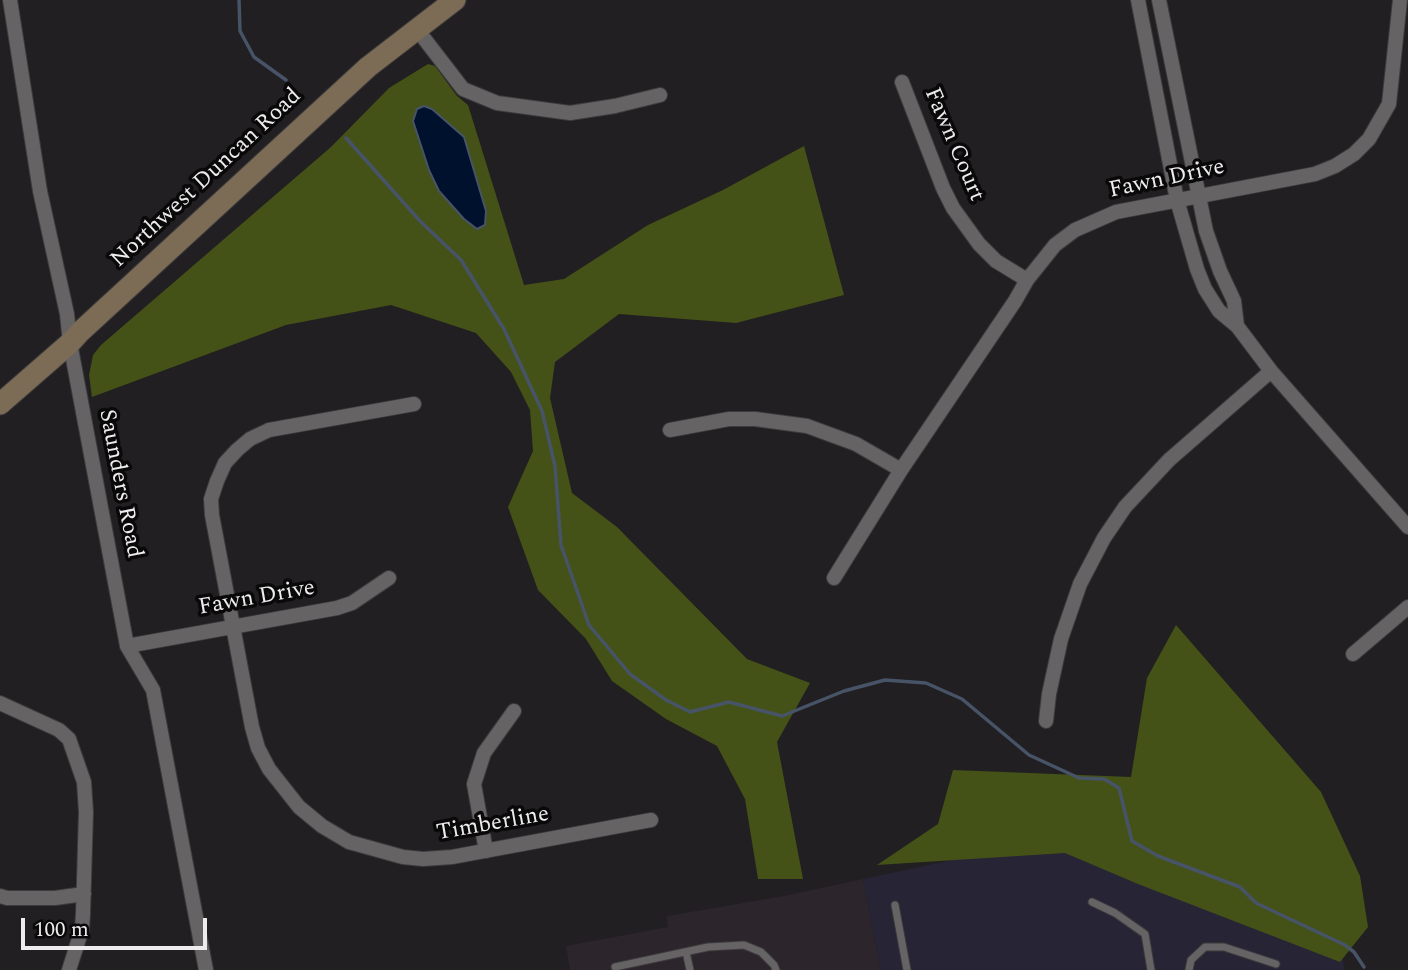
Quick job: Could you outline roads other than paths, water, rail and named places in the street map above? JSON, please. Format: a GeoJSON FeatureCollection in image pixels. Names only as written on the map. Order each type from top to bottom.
{"type":"FeatureCollection","features":[{"type":"Feature","properties":{"kind":"street","name":"Saunders Road"},"geometry":{"type":"LineString","coordinates":[[10,0],[40,191],[67,314],[70,344],[127,646],[153,690],[205,970]]}},
{"type":"Feature","properties":{"kind":"street","name":"Northwest Duncan Road"},"geometry":{"type":"LineString","coordinates":[[0,404],[70,344],[368,66],[455,0]]}},
{"type":"Feature","properties":{"kind":"street"},"geometry":{"type":"LineString","coordinates":[[1138,0],[1177,200],[1205,289],[1219,311],[1237,326],[1270,371],[1408,527]]}},
{"type":"Feature","properties":{"kind":"street"},"geometry":{"type":"LineString","coordinates":[[1159,0],[1206,231],[1234,301],[1237,326]]}},
{"type":"Feature","properties":{"kind":"street","name":"Fawn Drive"},"geometry":{"type":"LineString","coordinates":[[834,578],[901,470],[1027,280],[1055,245],[1075,230],[1116,212],[1315,174],[1354,154],[1369,139],[1389,104],[1401,62],[1400,0]]}},
{"type":"Feature","properties":{"kind":"street"},"geometry":{"type":"LineString","coordinates":[[1143,27],[1163,22]]}},
{"type":"Feature","properties":{"kind":"street"},"geometry":{"type":"LineString","coordinates":[[416,28],[463,89],[497,103],[569,113],[660,95]]}},
{"type":"Feature","properties":{"kind":"street","name":"Fawn Court"},"geometry":{"type":"LineString","coordinates":[[902,82],[953,208],[979,244],[996,261],[1027,280]]}},
{"type":"Feature","properties":{"kind":"street"},"geometry":{"type":"LineString","coordinates":[[1046,721],[1061,639],[1080,584],[1104,538],[1125,507],[1160,469],[1270,371]]}},
{"type":"Feature","properties":{"kind":"street","name":"Timberline"},"geometry":{"type":"LineString","coordinates":[[414,404],[269,430],[250,439],[225,463],[211,499],[212,515],[258,748],[269,769],[299,807],[322,826],[349,842],[376,851],[423,859],[452,857],[651,820]]}},
{"type":"Feature","properties":{"kind":"street"},"geometry":{"type":"LineString","coordinates":[[670,430],[729,419],[755,419],[807,426],[856,444],[901,470]]}},
{"type":"Feature","properties":{"kind":"street","name":"Fawn Drive"},"geometry":{"type":"LineString","coordinates":[[127,646],[352,603],[389,578]]}},
{"type":"Feature","properties":{"kind":"street"},"geometry":{"type":"LineString","coordinates":[[1353,654],[1408,607]]}},
{"type":"Feature","properties":{"kind":"street"},"geometry":{"type":"LineString","coordinates":[[0,703],[59,730],[69,738],[84,782],[86,812],[82,929],[69,970]]}},
{"type":"Feature","properties":{"kind":"street"},"geometry":{"type":"LineString","coordinates":[[486,851],[474,784],[484,753],[514,711]]}},
{"type":"Feature","properties":{"kind":"street"},"geometry":{"type":"LineString","coordinates":[[0,896],[55,898],[84,894]]}},
{"type":"Feature","properties":{"kind":"lane"},"geometry":{"type":"LineString","coordinates":[[1092,902],[1115,913],[1145,934],[1151,970]]}},
{"type":"Feature","properties":{"kind":"lane"},"geometry":{"type":"LineString","coordinates":[[895,905],[907,970]]}},
{"type":"Feature","properties":{"kind":"lane"},"geometry":{"type":"LineString","coordinates":[[615,967],[708,947],[744,945],[761,952],[776,970]]}},
{"type":"Feature","properties":{"kind":"lane"},"geometry":{"type":"LineString","coordinates":[[1189,970],[1191,960],[1205,947],[1224,947],[1276,964]]}},
{"type":"Feature","properties":{"kind":"lane"},"geometry":{"type":"LineString","coordinates":[[686,952],[690,970]]}},
{"type":"Feature","properties":{"kind":"water"},"geometry":{"type":"Polygon","coordinates":[[[424,106],[432,109],[464,137],[486,211],[485,225],[477,229],[464,219],[439,191],[429,170],[413,121],[417,109],[424,106]]]}},
{"type":"Feature","properties":{"kind":"waterway"},"geometry":{"type":"LineString","coordinates":[[239,0],[240,31],[254,57],[286,80]]}},
{"type":"Feature","properties":{"kind":"waterway"},"geometry":{"type":"LineString","coordinates":[[346,138],[420,221],[461,260],[504,329],[542,411],[555,466],[561,545],[589,625],[630,674],[666,700],[690,712],[729,702],[782,716],[844,691],[885,680],[926,683],[962,699],[1029,755],[1079,778],[1104,779],[1119,788],[1132,841],[1158,856],[1240,887],[1256,903],[1345,945],[1354,952],[1364,967]]}}]}
